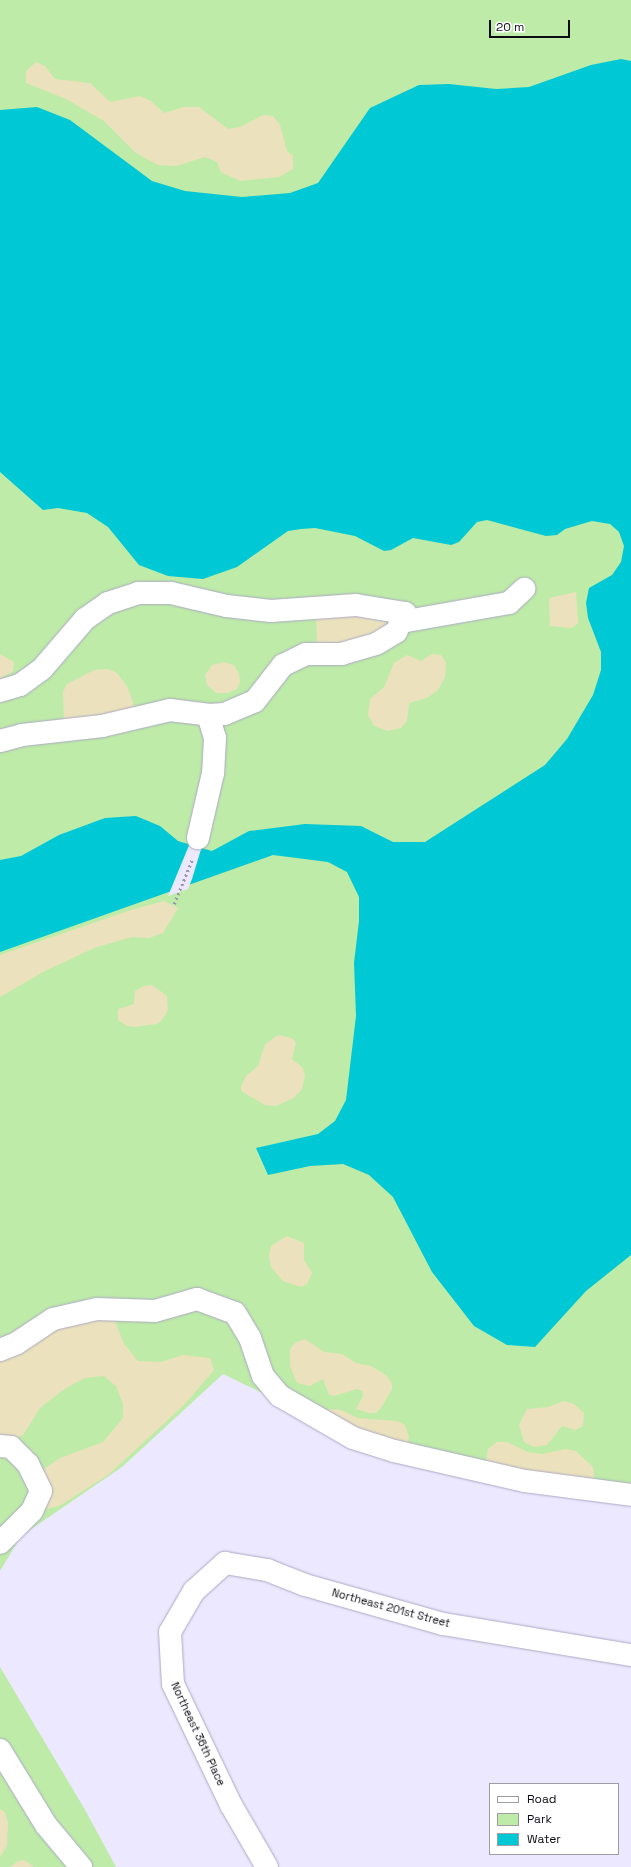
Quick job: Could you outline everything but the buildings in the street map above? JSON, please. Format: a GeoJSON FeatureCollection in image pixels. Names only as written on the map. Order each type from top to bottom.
{"type":"FeatureCollection","features":[{"type":"Feature","properties":{"kind":"street"},"geometry":{"type":"LineString","coordinates":[[401,622],[509,603],[524,589]]}},
{"type":"Feature","properties":{"kind":"street"},"geometry":{"type":"LineString","coordinates":[[0,691],[20,685],[42,669],[86,619],[108,603],[138,592],[171,593],[227,606],[272,611],[356,605],[405,613],[396,632],[376,644],[342,654],[306,654],[283,665],[255,701],[225,714],[208,715],[170,710],[102,726],[22,735],[0,741]]}},
{"type":"Feature","properties":{"kind":"street"},"geometry":{"type":"LineString","coordinates":[[198,838],[213,773],[215,738],[208,715]]}},
{"type":"Feature","properties":{"kind":"street"},"geometry":{"type":"LineString","coordinates":[[0,1350],[17,1343],[53,1320],[97,1309],[155,1311],[198,1299],[235,1313],[250,1338],[263,1376],[280,1396],[353,1438],[394,1450],[525,1481],[631,1494]]}},
{"type":"Feature","properties":{"kind":"street"},"geometry":{"type":"LineString","coordinates":[[0,1446],[12,1447],[28,1464],[41,1491],[32,1511],[0,1543]]}},
{"type":"Feature","properties":{"kind":"street","name":"Northeast 201st Street"},"geometry":{"type":"LineString","coordinates":[[225,1563],[267,1570],[305,1585],[442,1624],[631,1655]]}},
{"type":"Feature","properties":{"kind":"street","name":"Northeast 36th Place"},"geometry":{"type":"LineString","coordinates":[[225,1563],[194,1591],[170,1632],[173,1684],[231,1805],[267,1867]]}},
{"type":"Feature","properties":{"kind":"street"},"geometry":{"type":"LineString","coordinates":[[0,1750],[46,1824],[81,1867]]}},
{"type":"Feature","properties":{"kind":"path"},"geometry":{"type":"LineString","coordinates":[[174,904],[188,876],[198,838]]}},
{"type":"Feature","properties":{"kind":"green space"},"geometry":{"type":"Polygon","coordinates":[[[0,0],[631,0],[631,1492],[351,1436],[223,1374],[122,1467],[21,1536],[0,1571],[0,0]]]}},
{"type":"Feature","properties":{"kind":"green space"},"geometry":{"type":"Polygon","coordinates":[[[0,1667],[84,1808],[116,1867],[0,1867],[0,1667]]]}},
{"type":"Feature","properties":{"kind":"sand"},"geometry":{"type":"Polygon","coordinates":[[[36,62],[45,66],[55,79],[90,83],[110,102],[140,96],[151,101],[164,113],[184,107],[199,107],[228,129],[240,127],[263,115],[273,116],[280,125],[287,151],[293,156],[293,169],[279,177],[240,181],[221,172],[217,162],[205,157],[176,166],[158,165],[136,153],[104,121],[66,99],[26,83],[26,71],[36,62]]]}},
{"type":"Feature","properties":{"kind":"sand"},"geometry":{"type":"Polygon","coordinates":[[[576,592],[578,623],[572,628],[550,626],[549,598],[576,592]]]}},
{"type":"Feature","properties":{"kind":"sand"},"geometry":{"type":"Polygon","coordinates":[[[335,610],[384,618],[386,625],[379,631],[347,642],[317,644],[316,614],[335,610]]]}},
{"type":"Feature","properties":{"kind":"sand"},"geometry":{"type":"Polygon","coordinates":[[[0,654],[14,662],[13,671],[0,679],[0,654]]]}},
{"type":"Feature","properties":{"kind":"sand"},"geometry":{"type":"Polygon","coordinates":[[[432,654],[441,655],[446,662],[445,677],[438,690],[427,698],[409,703],[407,721],[401,728],[388,731],[374,726],[368,715],[370,699],[384,687],[394,663],[407,655],[421,661],[432,654]]]}},
{"type":"Feature","properties":{"kind":"sand"},"geometry":{"type":"Polygon","coordinates":[[[224,662],[234,665],[239,674],[240,682],[237,689],[228,693],[216,693],[207,685],[205,675],[212,665],[224,662]]]}},
{"type":"Feature","properties":{"kind":"sand"},"geometry":{"type":"Polygon","coordinates":[[[108,669],[117,673],[128,688],[134,706],[132,709],[117,716],[64,722],[63,692],[67,684],[94,670],[108,669]]]}},
{"type":"Feature","properties":{"kind":"sand"},"geometry":{"type":"Polygon","coordinates":[[[164,901],[178,908],[163,933],[149,938],[132,937],[94,948],[43,972],[0,997],[0,955],[131,910],[164,901]]]}},
{"type":"Feature","properties":{"kind":"sand"},"geometry":{"type":"Polygon","coordinates":[[[152,985],[167,996],[168,1010],[163,1019],[157,1024],[134,1027],[127,1026],[118,1020],[118,1009],[134,1004],[135,991],[144,986],[152,985]]]}},
{"type":"Feature","properties":{"kind":"sand"},"geometry":{"type":"Polygon","coordinates":[[[278,1035],[292,1038],[296,1043],[292,1059],[303,1068],[305,1076],[302,1089],[294,1098],[276,1106],[265,1105],[241,1091],[241,1086],[246,1076],[258,1066],[265,1044],[278,1035]]]}},
{"type":"Feature","properties":{"kind":"sand"},"geometry":{"type":"Polygon","coordinates":[[[287,1236],[304,1243],[304,1260],[312,1273],[307,1284],[301,1287],[283,1281],[271,1267],[269,1256],[271,1246],[287,1236]]]}},
{"type":"Feature","properties":{"kind":"sand"},"geometry":{"type":"Polygon","coordinates":[[[113,1316],[124,1344],[138,1361],[161,1362],[183,1355],[210,1358],[214,1370],[185,1404],[108,1475],[59,1506],[47,1509],[42,1481],[45,1468],[60,1458],[103,1442],[123,1418],[123,1404],[116,1386],[104,1376],[85,1378],[66,1388],[41,1407],[23,1435],[11,1440],[0,1437],[0,1353],[55,1326],[113,1316]]]}},
{"type":"Feature","properties":{"kind":"sand"},"geometry":{"type":"Polygon","coordinates":[[[305,1339],[324,1352],[342,1354],[356,1363],[371,1366],[386,1375],[392,1383],[392,1389],[381,1408],[376,1413],[369,1413],[356,1409],[363,1396],[362,1391],[357,1389],[334,1396],[329,1395],[323,1379],[310,1386],[297,1383],[290,1366],[290,1349],[296,1342],[305,1339]]]}},
{"type":"Feature","properties":{"kind":"sand"},"geometry":{"type":"Polygon","coordinates":[[[564,1401],[574,1404],[584,1413],[583,1426],[575,1430],[562,1426],[547,1445],[534,1447],[524,1442],[519,1425],[527,1409],[548,1407],[564,1401]]]}},
{"type":"Feature","properties":{"kind":"sand"},"geometry":{"type":"Polygon","coordinates":[[[328,1409],[341,1410],[358,1418],[397,1421],[405,1425],[409,1437],[407,1445],[356,1430],[319,1413],[328,1409]]]}},
{"type":"Feature","properties":{"kind":"sand"},"geometry":{"type":"Polygon","coordinates":[[[497,1442],[507,1442],[528,1452],[542,1454],[565,1449],[576,1451],[593,1467],[595,1480],[572,1480],[494,1465],[486,1461],[488,1449],[497,1442]]]}},
{"type":"Feature","properties":{"kind":"sand"},"geometry":{"type":"Polygon","coordinates":[[[0,1809],[5,1812],[8,1823],[7,1846],[0,1857],[0,1809]]]}},
{"type":"Feature","properties":{"kind":"sand"},"geometry":{"type":"Polygon","coordinates":[[[24,1860],[34,1867],[10,1867],[18,1861],[24,1860]]]}},
{"type":"Feature","properties":{"kind":"water"},"geometry":{"type":"Polygon","coordinates":[[[621,59],[631,61],[631,1255],[586,1291],[535,1347],[507,1345],[474,1326],[432,1272],[393,1197],[369,1175],[343,1164],[310,1166],[268,1175],[256,1148],[318,1134],[335,1121],[346,1100],[356,1016],[354,963],[359,921],[359,897],[347,872],[328,862],[273,855],[0,952],[0,860],[21,856],[59,835],[105,818],[136,816],[160,826],[178,841],[212,851],[249,831],[305,824],[361,826],[393,842],[425,842],[545,765],[567,739],[593,695],[601,670],[601,652],[588,618],[586,603],[589,588],[612,575],[621,562],[624,546],[619,532],[610,524],[592,521],[565,529],[557,535],[546,536],[487,520],[477,522],[459,542],[451,545],[413,538],[391,550],[384,551],[355,536],[315,528],[301,529],[288,531],[237,567],[203,579],[168,576],[139,565],[108,527],[87,513],[58,508],[43,510],[0,472],[0,110],[37,107],[70,120],[152,181],[185,191],[242,197],[290,193],[318,183],[370,108],[419,85],[449,84],[496,89],[529,87],[591,65],[621,59]]]}},
{"type":"Feature","properties":{"kind":"pier"},"geometry":{"type":"Polygon","coordinates":[[[190,843],[202,846],[188,889],[168,896],[190,843]]]}}]}
